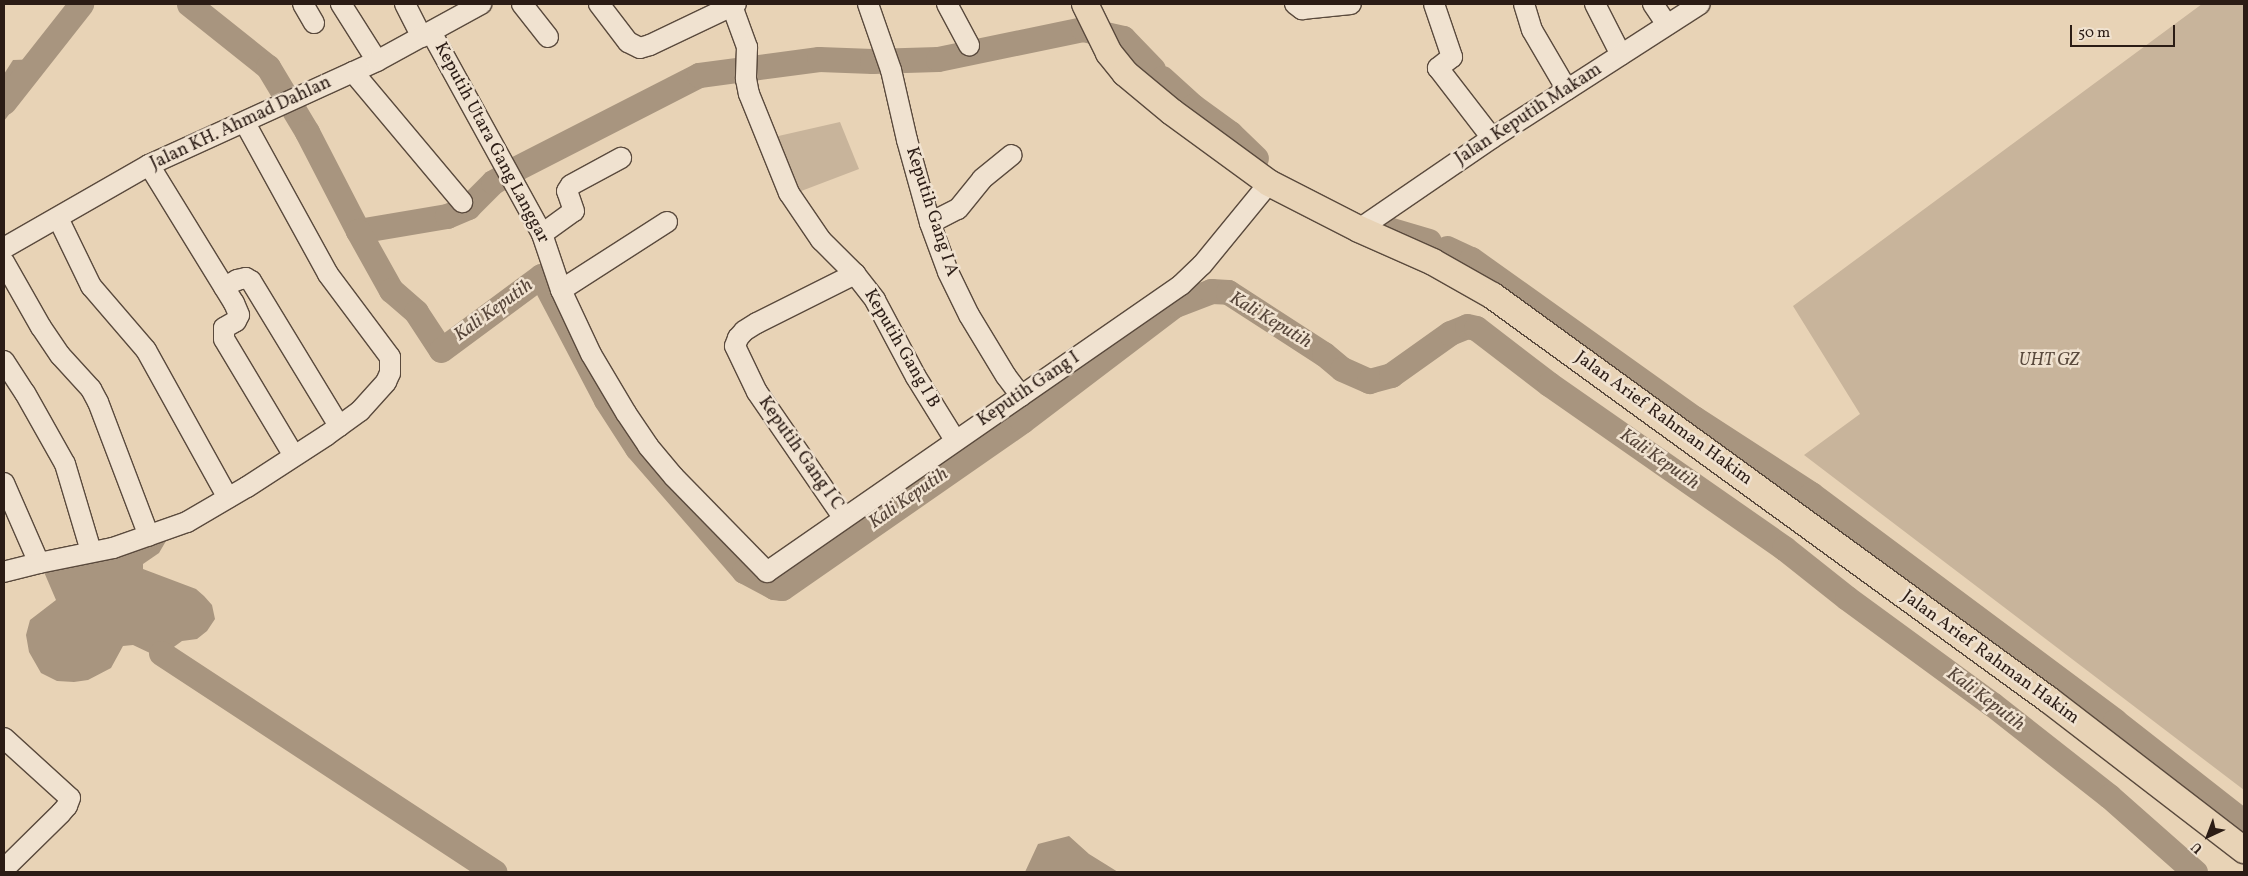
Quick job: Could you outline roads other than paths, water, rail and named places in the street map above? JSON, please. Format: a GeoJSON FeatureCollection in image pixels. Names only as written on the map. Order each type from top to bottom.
{"type":"FeatureCollection","features":[{"type":"Feature","properties":{"kind":"main road","name":"Jalan Arief Rahman Hakim"},"geometry":{"type":"LineString","coordinates":[[1087,9],[1117,66],[1147,92],[1269,184],[1359,229],[1457,274],[1508,306],[2049,700],[2244,850]]}},
{"type":"Feature","properties":{"kind":"street"},"geometry":{"type":"LineString","coordinates":[[303,4],[314,22]]}},
{"type":"Feature","properties":{"kind":"street"},"geometry":{"type":"LineString","coordinates":[[341,4],[377,61]]}},
{"type":"Feature","properties":{"kind":"street","name":"Keputih Utara Gang Langgar"},"geometry":{"type":"LineString","coordinates":[[405,4],[426,34],[542,234],[561,290],[591,354],[648,446],[710,516],[766,572]]}},
{"type":"Feature","properties":{"kind":"street","name":"Jalan KH. Ahmad Dahlan"},"geometry":{"type":"LineString","coordinates":[[4,248],[149,165],[202,140],[245,123],[377,61],[480,4]]}},
{"type":"Feature","properties":{"kind":"street"},"geometry":{"type":"LineString","coordinates":[[522,4],[548,37]]}},
{"type":"Feature","properties":{"kind":"street"},"geometry":{"type":"LineString","coordinates":[[599,4],[628,42],[640,48],[734,5]]}},
{"type":"Feature","properties":{"kind":"street","name":"Keputih Gang I A"},"geometry":{"type":"LineString","coordinates":[[868,4],[889,63],[907,140],[930,223],[948,272],[969,315],[1006,376],[1021,396]]}},
{"type":"Feature","properties":{"kind":"street"},"geometry":{"type":"LineString","coordinates":[[947,4],[968,45]]}},
{"type":"Feature","properties":{"kind":"street"},"geometry":{"type":"LineString","coordinates":[[1295,4],[1302,9],[1351,4]]}},
{"type":"Feature","properties":{"kind":"street"},"geometry":{"type":"LineString","coordinates":[[1434,4],[1452,58],[1438,68],[1492,138]]}},
{"type":"Feature","properties":{"kind":"street"},"geometry":{"type":"LineString","coordinates":[[1524,4],[1532,30],[1567,90]]}},
{"type":"Feature","properties":{"kind":"street"},"geometry":{"type":"LineString","coordinates":[[1595,4],[1621,55]]}},
{"type":"Feature","properties":{"kind":"street"},"geometry":{"type":"LineString","coordinates":[[1653,4],[1667,25]]}},
{"type":"Feature","properties":{"kind":"street","name":"Jalan Keputih Makam"},"geometry":{"type":"LineString","coordinates":[[1359,229],[1492,138],[1700,4]]}},
{"type":"Feature","properties":{"kind":"street","name":"Keputih Gang I B"},"geometry":{"type":"LineString","coordinates":[[734,5],[748,54],[746,79],[749,94],[788,193],[821,240],[855,274],[875,300],[916,377],[955,440]]}},
{"type":"Feature","properties":{"kind":"street"},"geometry":{"type":"LineString","coordinates":[[353,72],[462,202]]}},
{"type":"Feature","properties":{"kind":"street"},"geometry":{"type":"LineString","coordinates":[[4,572],[91,551],[113,548],[187,522],[228,498],[339,426],[360,411],[386,382],[390,373],[390,357],[328,274],[245,123]]}},
{"type":"Feature","properties":{"kind":"street"},"geometry":{"type":"LineString","coordinates":[[930,223],[958,209],[982,179],[1012,155]]}},
{"type":"Feature","properties":{"kind":"street"},"geometry":{"type":"LineString","coordinates":[[542,234],[574,211],[567,191],[571,184],[621,158]]}},
{"type":"Feature","properties":{"kind":"street"},"geometry":{"type":"LineString","coordinates":[[149,165],[229,295],[239,316],[236,321],[224,328],[224,339],[294,456]]}},
{"type":"Feature","properties":{"kind":"street","name":"Keputih Gang I"},"geometry":{"type":"LineString","coordinates":[[766,572],[843,517],[1021,396],[1193,274],[1269,184]]}},
{"type":"Feature","properties":{"kind":"street"},"geometry":{"type":"LineString","coordinates":[[58,218],[91,286],[146,350],[228,498]]}},
{"type":"Feature","properties":{"kind":"street"},"geometry":{"type":"LineString","coordinates":[[561,290],[667,222]]}},
{"type":"Feature","properties":{"kind":"street"},"geometry":{"type":"LineString","coordinates":[[4,262],[41,327],[60,355],[91,389],[98,402],[149,536]]}},
{"type":"Feature","properties":{"kind":"street","name":"Keputih Gang I C"},"geometry":{"type":"LineString","coordinates":[[843,517],[757,392],[736,350],[736,344],[740,335],[757,322],[855,274]]}},
{"type":"Feature","properties":{"kind":"street"},"geometry":{"type":"LineString","coordinates":[[229,295],[237,280],[246,278],[251,281],[339,426]]}},
{"type":"Feature","properties":{"kind":"street"},"geometry":{"type":"LineString","coordinates":[[4,360],[66,464],[91,551]]}},
{"type":"Feature","properties":{"kind":"street"},"geometry":{"type":"LineString","coordinates":[[4,483],[39,563]]}},
{"type":"Feature","properties":{"kind":"street"},"geometry":{"type":"LineString","coordinates":[[4,869],[61,813],[67,806],[70,798],[6,745]]}},
{"type":"Feature","properties":{"kind":"waterway"},"geometry":{"type":"LineString","coordinates":[[4,102],[81,4]]}},
{"type":"Feature","properties":{"kind":"waterway"},"geometry":{"type":"LineString","coordinates":[[189,4],[268,67],[307,132],[358,231],[447,216],[468,207],[493,182],[517,168],[699,75],[819,59],[872,61],[938,59],[1083,29],[1123,38],[1153,69]]}},
{"type":"Feature","properties":{"kind":"waterway"},"geometry":{"type":"LineString","coordinates":[[1162,78],[1193,106],[1230,133],[1256,158]]}},
{"type":"Feature","properties":{"kind":"waterway"},"geometry":{"type":"LineString","coordinates":[[1378,226],[1429,241]]}},
{"type":"Feature","properties":{"kind":"waterway","name":"Kali Keputih"},"geometry":{"type":"LineString","coordinates":[[358,231],[391,290],[416,312],[441,350],[541,276],[606,400],[637,448],[744,571],[774,587],[782,588],[1022,421],[1175,305],[1211,291],[1228,292],[1324,354],[1342,369],[1369,381],[1391,375],[1450,333],[1467,326],[1476,328],[1549,384],[1784,548],[1847,598],[1992,704],[2109,796],[2195,872]]}},
{"type":"Feature","properties":{"kind":"waterway","name":"Kali Keputih"},"geometry":{"type":"LineString","coordinates":[[1447,248],[1471,259],[1694,418],[1811,494],[2115,721],[2244,822]]}},
{"type":"Feature","properties":{"kind":"waterway"},"geometry":{"type":"LineString","coordinates":[[161,653],[494,872]]}},
{"type":"Feature","properties":{"kind":"park label","name":"UHT GZ"},"geometry":{"type":"Point","coordinates":[2049,361]}}]}
